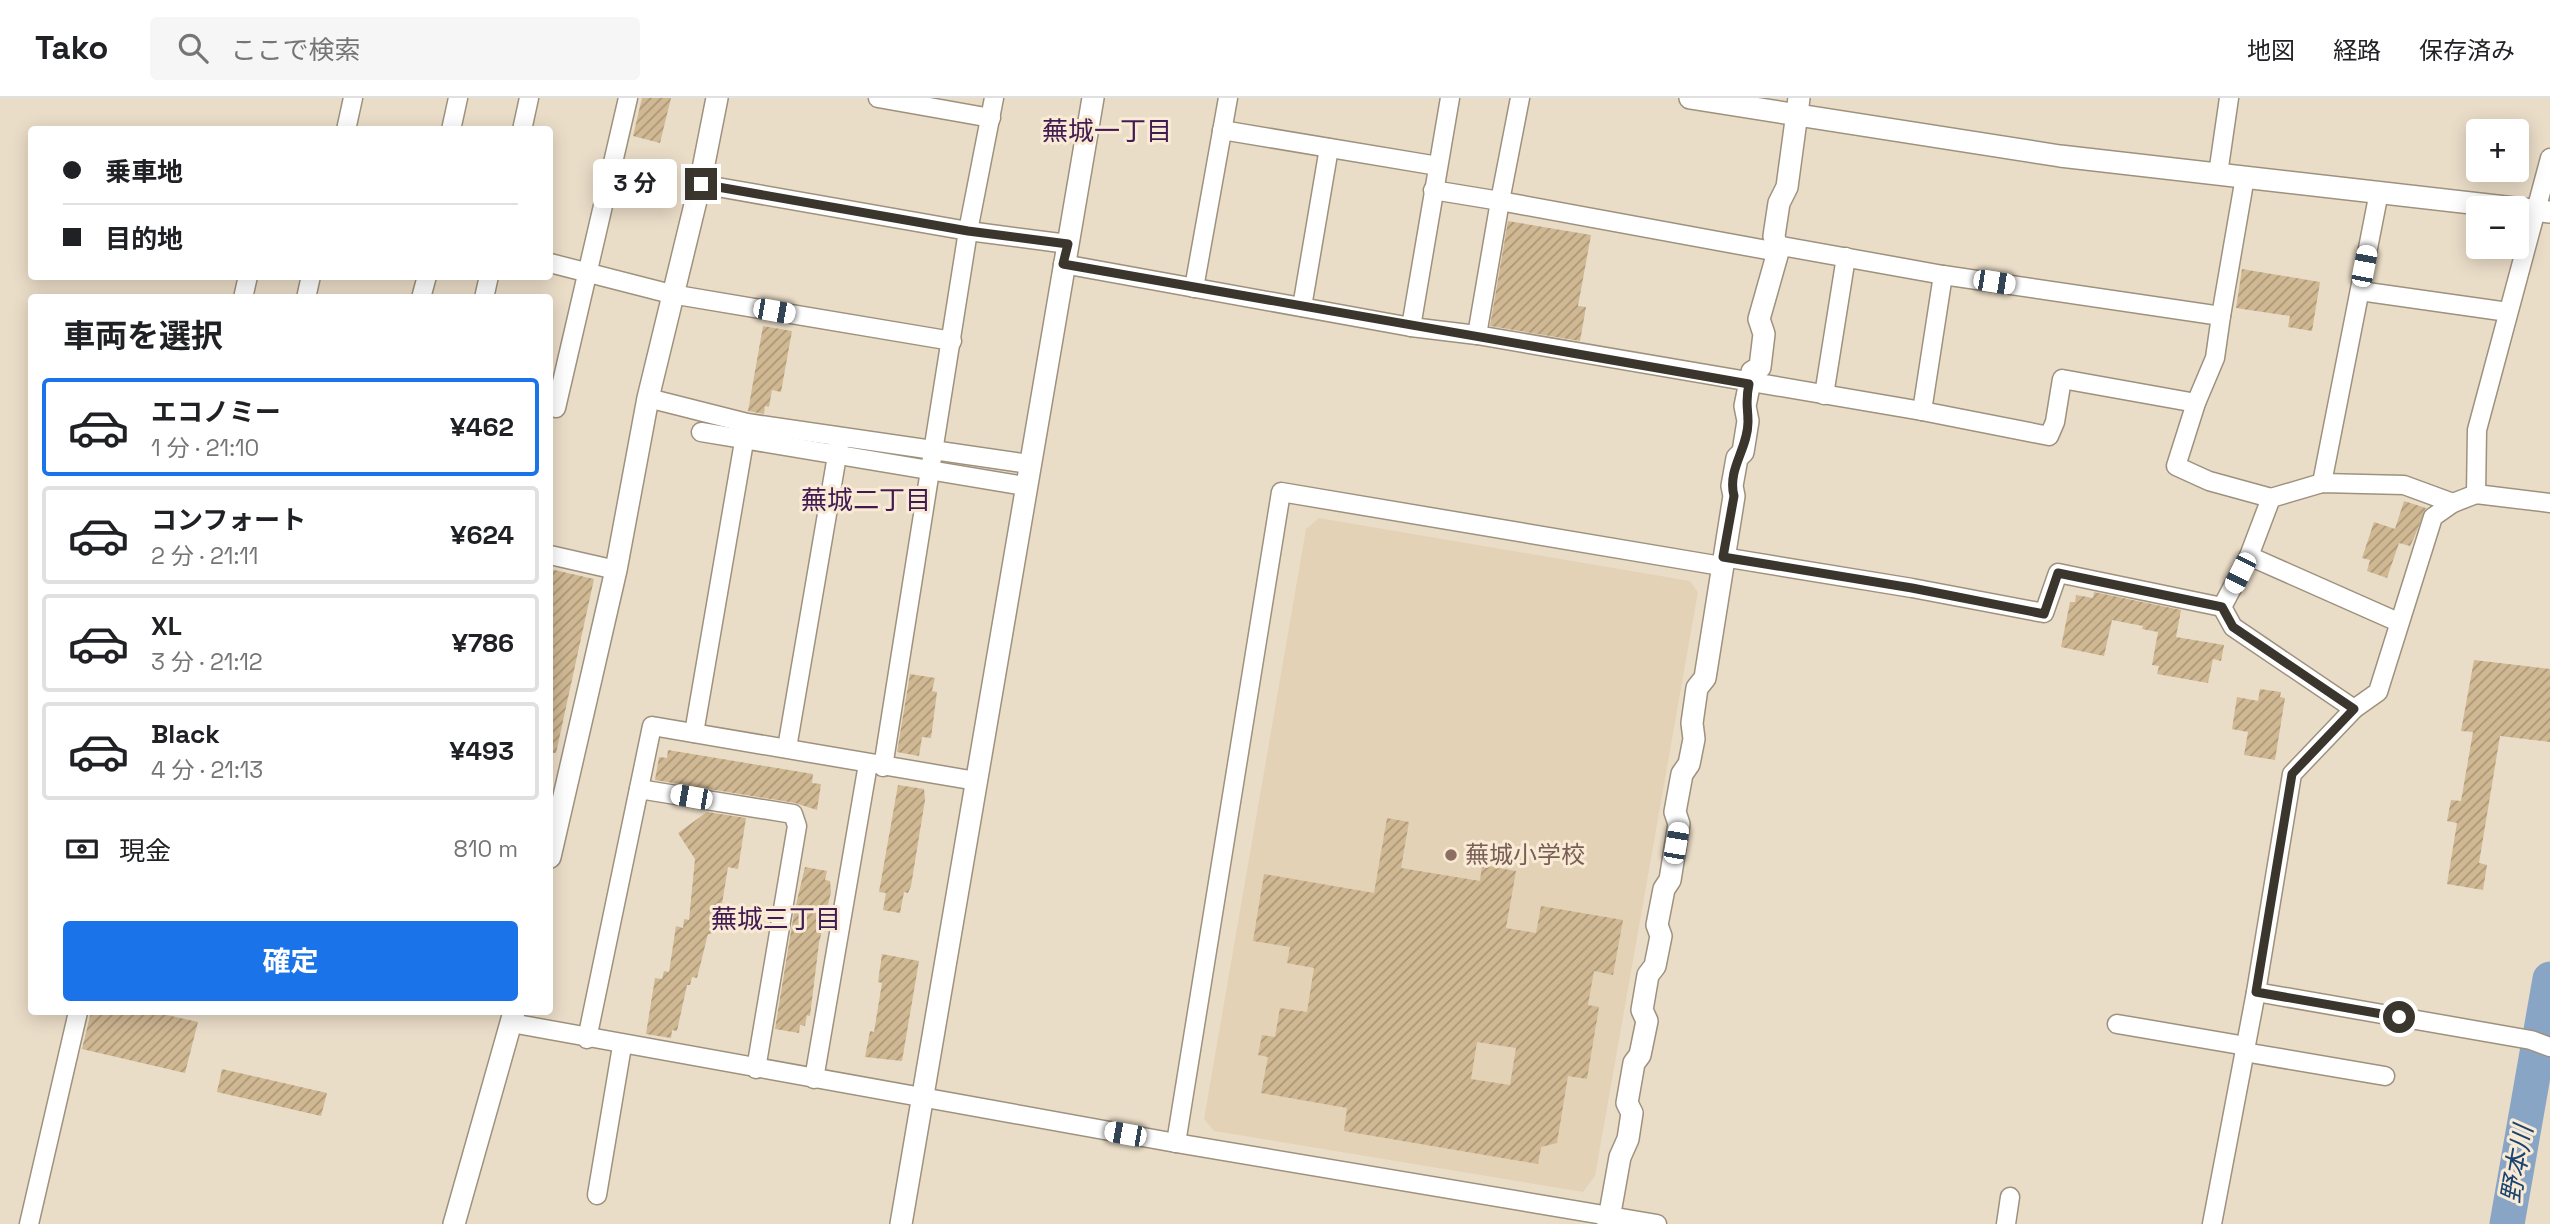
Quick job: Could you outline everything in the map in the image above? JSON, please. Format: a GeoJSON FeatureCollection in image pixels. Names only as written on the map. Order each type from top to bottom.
{"type":"FeatureCollection","features":[{"type":"Feature","properties":{"kind":"street"},"geometry":{"type":"LineString","coordinates":[[347,126],[353,98]]}},
{"type":"Feature","properties":{"kind":"street"},"geometry":{"type":"LineString","coordinates":[[452,126],[458,98]]}},
{"type":"Feature","properties":{"kind":"street"},"geometry":{"type":"LineString","coordinates":[[523,126],[529,98]]}},
{"type":"Feature","properties":{"kind":"street"},"geometry":{"type":"LineString","coordinates":[[556,408],[628,98]]}},
{"type":"Feature","properties":{"kind":"street"},"geometry":{"type":"LineString","coordinates":[[553,844],[616,570],[648,398],[671,294],[701,184],[717,98]]}},
{"type":"Feature","properties":{"kind":"street"},"geometry":{"type":"LineString","coordinates":[[878,98],[990,118]]}},
{"type":"Feature","properties":{"kind":"street"},"geometry":{"type":"LineString","coordinates":[[814,1079],[875,765],[952,341],[968,231],[994,98]]}},
{"type":"Feature","properties":{"kind":"street"},"geometry":{"type":"LineString","coordinates":[[901,1224],[920,1098],[1093,98]]}},
{"type":"Feature","properties":{"kind":"street"},"geometry":{"type":"LineString","coordinates":[[1194,288],[1228,98]]}},
{"type":"Feature","properties":{"kind":"street"},"geometry":{"type":"LineString","coordinates":[[1411,327],[1450,98]]}},
{"type":"Feature","properties":{"kind":"street"},"geometry":{"type":"LineString","coordinates":[[1477,335],[1520,98]]}},
{"type":"Feature","properties":{"kind":"street"},"geometry":{"type":"LineString","coordinates":[[1690,98],[1798,107],[2060,156],[2544,210]]}},
{"type":"Feature","properties":{"kind":"street"},"geometry":{"type":"LineString","coordinates":[[2218,174],[2229,98]]}},
{"type":"Feature","properties":{"kind":"street"},"geometry":{"type":"LineString","coordinates":[[1609,1220],[1620,1157],[1628,1139],[1632,1113],[1627,1103],[1629,1090],[1647,1021],[1642,1010],[1648,975],[1655,966],[1661,936],[1657,925],[1664,889],[1670,880],[1679,824],[1675,812],[1682,774],[1689,764],[1694,739],[1692,723],[1698,688],[1705,678],[1734,496],[1732,486],[1737,458],[1743,452],[1748,421],[1745,407],[1749,384],[1752,372],[1760,366],[1764,334],[1759,319],[1777,248],[1779,203],[1787,187],[1798,107]]}},
{"type":"Feature","properties":{"kind":"street"},"geometry":{"type":"LineString","coordinates":[[1222,130],[1438,166]]}},
{"type":"Feature","properties":{"kind":"street"},"geometry":{"type":"LineString","coordinates":[[1302,307],[1329,148]]}},
{"type":"Feature","properties":{"kind":"street"},"geometry":{"type":"LineString","coordinates":[[2476,494],[2477,430],[2508,312],[2544,210],[2550,158]]}},
{"type":"Feature","properties":{"kind":"street"},"geometry":{"type":"LineString","coordinates":[[2245,177],[2216,358],[2196,403],[2176,466],[2209,481],[2271,498],[2322,482],[2404,485],[2453,503]]}},
{"type":"Feature","properties":{"kind":"street"},"geometry":{"type":"LineString","coordinates":[[701,184],[968,231],[1194,288],[1411,327],[1477,335],[1749,384],[1922,411],[2049,436],[2055,422],[2062,379],[2196,403]]}},
{"type":"Feature","properties":{"kind":"street"},"geometry":{"type":"LineString","coordinates":[[1433,190],[1943,275],[2221,316]]}},
{"type":"Feature","properties":{"kind":"street"},"geometry":{"type":"LineString","coordinates":[[2322,482],[2379,192]]}},
{"type":"Feature","properties":{"kind":"street"},"geometry":{"type":"LineString","coordinates":[[1824,395],[1846,257]]}},
{"type":"Feature","properties":{"kind":"street"},"geometry":{"type":"LineString","coordinates":[[553,264],[671,294],[952,341]]}},
{"type":"Feature","properties":{"kind":"street"},"geometry":{"type":"LineString","coordinates":[[1922,411],[1943,275]]}},
{"type":"Feature","properties":{"kind":"street"},"geometry":{"type":"LineString","coordinates":[[2360,291],[2508,312]]}},
{"type":"Feature","properties":{"kind":"street"},"geometry":{"type":"LineString","coordinates":[[648,398],[746,432]]}},
{"type":"Feature","properties":{"kind":"street"},"geometry":{"type":"LineString","coordinates":[[701,432],[746,432],[838,446],[929,469],[1025,486]]}},
{"type":"Feature","properties":{"kind":"street"},"geometry":{"type":"LineString","coordinates":[[694,733],[746,432]]}},
{"type":"Feature","properties":{"kind":"street"},"geometry":{"type":"LineString","coordinates":[[838,446],[933,448],[1029,464]]}},
{"type":"Feature","properties":{"kind":"street"},"geometry":{"type":"LineString","coordinates":[[787,748],[838,446]]}},
{"type":"Feature","properties":{"kind":"street"},"geometry":{"type":"LineString","coordinates":[[1176,1143],[1280,492],[1912,588],[2044,614],[2058,573],[2222,607],[2233,627],[2354,709]]}},
{"type":"Feature","properties":{"kind":"street"},"geometry":{"type":"LineString","coordinates":[[2212,1224],[2256,992],[2292,774],[2354,709],[2378,692],[2433,517],[2453,503],[2476,494],[2550,503]]}},
{"type":"Feature","properties":{"kind":"street"},"geometry":{"type":"LineString","coordinates":[[2222,607],[2249,556],[2271,498]]}},
{"type":"Feature","properties":{"kind":"street"},"geometry":{"type":"LineString","coordinates":[[553,556],[616,570]]}},
{"type":"Feature","properties":{"kind":"street"},"geometry":{"type":"LineString","coordinates":[[2249,556],[2398,622]]}},
{"type":"Feature","properties":{"kind":"street"},"geometry":{"type":"LineString","coordinates":[[587,1039],[652,726],[976,782]]}},
{"type":"Feature","properties":{"kind":"street"},"geometry":{"type":"LineString","coordinates":[[639,789],[793,814],[797,825],[755,1069]]}},
{"type":"Feature","properties":{"kind":"street"},"geometry":{"type":"LineString","coordinates":[[2256,992],[2542,1045]]}},
{"type":"Feature","properties":{"kind":"street"},"geometry":{"type":"LineString","coordinates":[[29,1224],[77,1015]]}},
{"type":"Feature","properties":{"kind":"street"},"geometry":{"type":"LineString","coordinates":[[454,1224],[512,1017],[587,1039],[622,1046],[1609,1220],[1657,1224]]}},
{"type":"Feature","properties":{"kind":"street"},"geometry":{"type":"LineString","coordinates":[[2117,1024],[2385,1076]]}},
{"type":"Feature","properties":{"kind":"street"},"geometry":{"type":"LineString","coordinates":[[597,1195],[622,1046]]}},
{"type":"Feature","properties":{"kind":"street"},"geometry":{"type":"LineString","coordinates":[[2006,1224],[2010,1197]]}},
{"type":"Feature","properties":{"kind":"shaded area","name":"蕪城小学校"},"geometry":{"type":"Polygon","coordinates":[[[1319,518],[1690,581],[1698,592],[1595,1176],[1583,1192],[1214,1131],[1204,1119],[1306,529],[1319,518]]]}},
{"type":"Feature","properties":{"kind":"building"},"geometry":{"type":"Polygon","coordinates":[[[642,98],[671,98],[660,143],[633,136],[642,98]]]}},
{"type":"Feature","properties":{"kind":"building"},"geometry":{"type":"Polygon","coordinates":[[[1508,221],[1591,235],[1578,306],[1586,307],[1580,341],[1490,326],[1508,221]]]}},
{"type":"Feature","properties":{"kind":"building"},"geometry":{"type":"Polygon","coordinates":[[[2242,269],[2320,282],[2312,331],[2288,327],[2290,316],[2236,308],[2242,269]]]}},
{"type":"Feature","properties":{"kind":"building"},"geometry":{"type":"Polygon","coordinates":[[[763,326],[792,331],[781,392],[772,390],[769,407],[765,406],[764,414],[748,411],[763,326]]]}},
{"type":"Feature","properties":{"kind":"building"},"geometry":{"type":"Polygon","coordinates":[[[2404,501],[2426,508],[2410,546],[2399,543],[2387,578],[2367,571],[2370,560],[2362,558],[2374,522],[2395,529],[2404,501]]]}},
{"type":"Feature","properties":{"kind":"building"},"geometry":{"type":"Polygon","coordinates":[[[553,570],[594,579],[556,753],[553,753],[553,570]]]}},
{"type":"Feature","properties":{"kind":"building"},"geometry":{"type":"Polygon","coordinates":[[[2094,592],[2181,610],[2176,637],[2224,645],[2221,661],[2213,659],[2208,683],[2157,674],[2159,666],[2152,665],[2158,632],[2142,629],[2143,626],[2112,620],[2104,656],[2061,647],[2070,602],[2075,602],[2076,595],[2093,598],[2094,592]]]}},
{"type":"Feature","properties":{"kind":"building"},"geometry":{"type":"Polygon","coordinates":[[[2474,660],[2550,669],[2550,742],[2500,736],[2479,863],[2487,865],[2483,890],[2447,884],[2457,823],[2447,821],[2451,800],[2461,801],[2473,732],[2461,731],[2474,660]]]}},
{"type":"Feature","properties":{"kind":"building"},"geometry":{"type":"Polygon","coordinates":[[[910,674],[935,678],[932,691],[937,692],[931,738],[922,737],[919,756],[897,752],[910,674]]]}},
{"type":"Feature","properties":{"kind":"building"},"geometry":{"type":"Polygon","coordinates":[[[2260,689],[2281,692],[2280,697],[2285,698],[2275,760],[2244,755],[2248,732],[2232,729],[2237,697],[2258,701],[2260,689]]]}},
{"type":"Feature","properties":{"kind":"building"},"geometry":{"type":"Polygon","coordinates":[[[668,750],[813,774],[812,783],[821,784],[817,810],[795,803],[655,780],[659,757],[667,758],[668,750]]]}},
{"type":"Feature","properties":{"kind":"building"},"geometry":{"type":"Polygon","coordinates":[[[898,785],[924,789],[925,800],[911,886],[908,893],[904,892],[900,913],[883,910],[886,893],[879,892],[898,785]]]}},
{"type":"Feature","properties":{"kind":"building"},"geometry":{"type":"Polygon","coordinates":[[[707,812],[746,818],[738,869],[728,867],[717,927],[713,926],[711,934],[708,934],[697,978],[692,977],[690,985],[687,985],[677,1031],[672,1030],[671,1038],[646,1034],[655,978],[662,979],[664,971],[669,972],[676,926],[683,928],[684,919],[689,920],[695,859],[678,833],[707,812]]]}},
{"type":"Feature","properties":{"kind":"building"},"geometry":{"type":"Polygon","coordinates":[[[1387,818],[1409,822],[1401,868],[1480,881],[1482,865],[1516,871],[1506,928],[1536,933],[1541,906],[1623,920],[1613,975],[1594,971],[1588,1005],[1599,1007],[1587,1079],[1568,1076],[1557,1143],[1541,1147],[1538,1164],[1344,1131],[1347,1108],[1261,1093],[1268,1057],[1258,1055],[1262,1035],[1275,1037],[1280,1008],[1307,1012],[1314,968],[1287,963],[1290,947],[1253,941],[1264,874],[1374,893],[1387,818]],[[1477,1042],[1471,1079],[1510,1085],[1516,1048],[1477,1042]]]}},
{"type":"Feature","properties":{"kind":"building"},"geometry":{"type":"Polygon","coordinates":[[[805,867],[827,871],[825,880],[830,881],[831,892],[819,943],[810,1016],[807,1015],[805,1026],[800,1025],[799,1033],[775,1029],[794,913],[805,867]]]}},
{"type":"Feature","properties":{"kind":"building"},"geometry":{"type":"Polygon","coordinates":[[[882,954],[919,961],[902,1061],[865,1057],[870,1031],[874,1032],[882,983],[878,982],[882,954]]]}},
{"type":"Feature","properties":{"kind":"building"},"geometry":{"type":"Polygon","coordinates":[[[90,1015],[167,1015],[198,1022],[185,1073],[82,1049],[90,1015]]]}},
{"type":"Feature","properties":{"kind":"building"},"geometry":{"type":"Polygon","coordinates":[[[222,1069],[327,1093],[321,1116],[217,1092],[222,1069]]]}},
{"type":"Feature","properties":{"kind":"waterway","name":"野本川"},"geometry":{"type":"LineString","coordinates":[[2507,1224],[2550,979]]}},
{"type":"Feature","properties":{"kind":"place","name":"蕪城小学校"},"geometry":{"type":"Point","coordinates":[1451,855]}},
{"type":"Feature","properties":{"kind":"district","name":"蕪城一丁目"},"geometry":{"type":"Point","coordinates":[1107,131]}},
{"type":"Feature","properties":{"kind":"district","name":"蕪城二丁目"},"geometry":{"type":"Point","coordinates":[866,500]}},
{"type":"Feature","properties":{"kind":"district","name":"蕪城三丁目"},"geometry":{"type":"Point","coordinates":[776,919]}},
{"type":"Feature","properties":{"kind":"route"},"geometry":{"type":"LineString","coordinates":[[701,184],[968,231],[1068,244],[1063,264],[1749,384],[1745,407],[1748,421],[1743,452],[1737,458],[1732,486],[1734,496],[1723,557],[1912,588],[2044,614],[2058,573],[2222,607],[2233,627],[2354,709],[2292,774],[2256,992],[2399,1017]]}}]}
